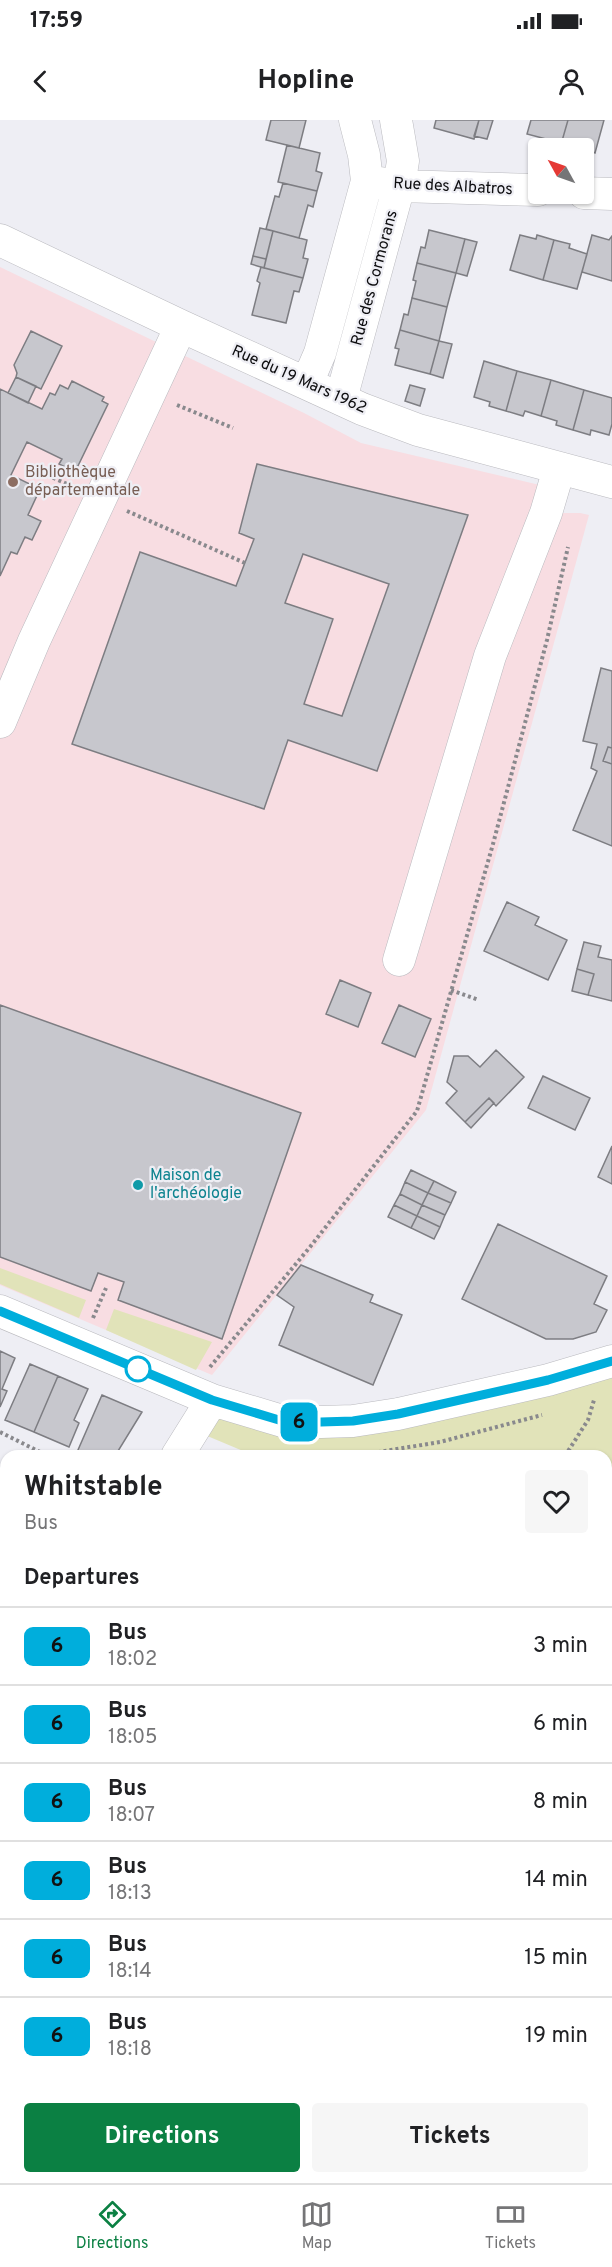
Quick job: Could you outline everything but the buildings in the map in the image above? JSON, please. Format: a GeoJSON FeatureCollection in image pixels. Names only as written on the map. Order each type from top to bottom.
{"type":"FeatureCollection","features":[{"type":"Feature","properties":{"kind":"street","name":"Rue des Cormorans"},"geometry":{"type":"LineString","coordinates":[[307,383],[320,353],[367,181],[364,156],[355,120]]}},
{"type":"Feature","properties":{"kind":"street","name":"Rue des Cormorans"},"geometry":{"type":"LineString","coordinates":[[341,399],[399,186],[403,161],[396,120]]}},
{"type":"Feature","properties":{"kind":"street","name":"Rue des Albatros"},"geometry":{"type":"LineString","coordinates":[[367,181],[399,186],[528,190]]}},
{"type":"Feature","properties":{"kind":"street"},"geometry":{"type":"LineString","coordinates":[[594,193],[612,194]]}},
{"type":"Feature","properties":{"kind":"street","name":"Rue du 19 Mars 1962"},"geometry":{"type":"LineString","coordinates":[[0,240],[180,326],[341,399],[418,430],[612,482]]}},
{"type":"Feature","properties":{"kind":"street"},"geometry":{"type":"LineString","coordinates":[[0,722],[180,326]]}},
{"type":"Feature","properties":{"kind":"street"},"geometry":{"type":"LineString","coordinates":[[399,960],[490,656],[546,513],[560,469]]}},
{"type":"Feature","properties":{"kind":"street"},"geometry":{"type":"LineString","coordinates":[[0,1311],[212,1400],[289,1423],[353,1421],[398,1414],[548,1380],[612,1361]]}},
{"type":"Feature","properties":{"kind":"street"},"geometry":{"type":"LineString","coordinates":[[181,1450],[212,1400]]}},
{"type":"Feature","properties":{"kind":"path"},"geometry":{"type":"LineString","coordinates":[[148,393],[232,428]]}},
{"type":"Feature","properties":{"kind":"path"},"geometry":{"type":"LineString","coordinates":[[31,468],[245,563]]}},
{"type":"Feature","properties":{"kind":"path"},"geometry":{"type":"LineString","coordinates":[[451,990],[479,1000]]}},
{"type":"Feature","properties":{"kind":"path"},"geometry":{"type":"LineString","coordinates":[[583,1403],[603,1398]]}},
{"type":"Feature","properties":{"kind":"path"},"geometry":{"type":"LineString","coordinates":[[569,1450],[588,1420],[594,1400]]}},
{"type":"Feature","properties":{"kind":"path"},"geometry":{"type":"LineString","coordinates":[[391,1450],[440,1442],[550,1413]]}},
{"type":"Feature","properties":{"kind":"path"},"geometry":{"type":"LineString","coordinates":[[0,1432],[32,1450]]}},
{"type":"Feature","properties":{"kind":"shaded area"},"geometry":{"type":"Polygon","coordinates":[[[0,267],[304,413],[361,443],[544,486],[546,513],[589,515],[426,1110],[212,1375],[0,1285],[0,267]]]}},
{"type":"Feature","properties":{"kind":"green space"},"geometry":{"type":"Polygon","coordinates":[[[0,1268],[86,1300],[79,1318],[0,1284],[0,1268]]]}},
{"type":"Feature","properties":{"kind":"green space"},"geometry":{"type":"Polygon","coordinates":[[[114,1309],[212,1342],[196,1370],[106,1330],[114,1309]]]}},
{"type":"Feature","properties":{"kind":"green space"},"geometry":{"type":"Polygon","coordinates":[[[612,1361],[612,1450],[241,1450],[193,1430],[212,1400],[289,1423],[612,1361]]]}},
{"type":"Feature","properties":{"kind":"bus line","name":"6"},"geometry":{"type":"LineString","coordinates":[[0,1311],[193,1393],[289,1423],[353,1421],[398,1414],[548,1380],[612,1361]]}},
{"type":"Feature","properties":{"kind":"place","name":"Bibliothèque départementale"},"geometry":{"type":"Point","coordinates":[13,482]}},
{"type":"Feature","properties":{"kind":"place","name":"Maison de l'archéologie"},"geometry":{"type":"Point","coordinates":[138,1185]}}]}
